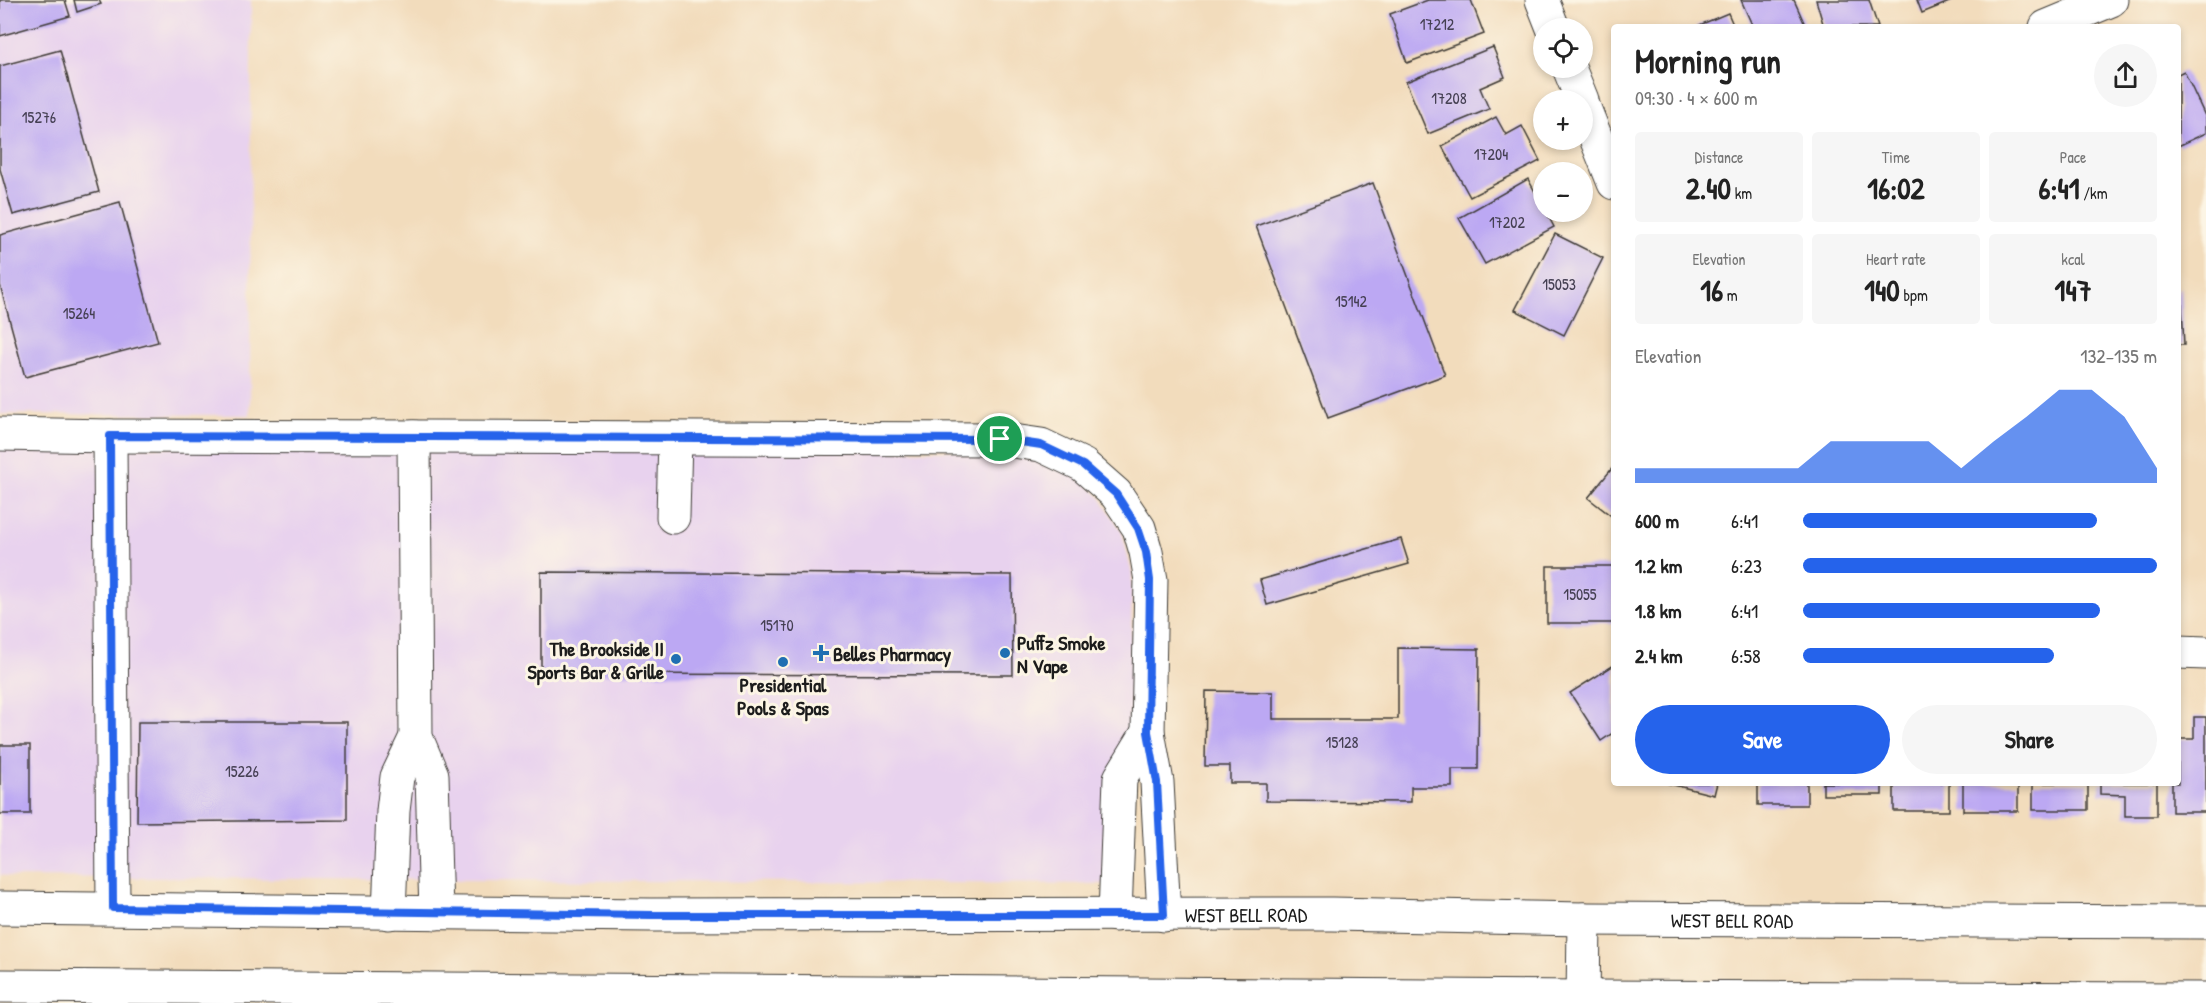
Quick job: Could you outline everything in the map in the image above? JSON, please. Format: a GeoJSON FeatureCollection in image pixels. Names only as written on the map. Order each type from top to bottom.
{"type":"FeatureCollection","features":[{"type":"Feature","properties":{"kind":"main road"},"geometry":{"type":"LineString","coordinates":[[1542,0],[1549,18]]}},
{"type":"Feature","properties":{"kind":"main road"},"geometry":{"type":"LineString","coordinates":[[2053,24],[2111,0]]}},
{"type":"Feature","properties":{"kind":"main road"},"geometry":{"type":"LineString","coordinates":[[1593,130],[1611,175]]}},
{"type":"Feature","properties":{"kind":"main road"},"geometry":{"type":"LineString","coordinates":[[0,434],[1000,439],[1041,445],[1083,465],[1116,494],[1138,528],[1146,552],[1150,580],[1148,732],[1157,782],[1164,915]]}},
{"type":"Feature","properties":{"kind":"main road"},"geometry":{"type":"LineString","coordinates":[[110,436],[113,908]]}},
{"type":"Feature","properties":{"kind":"main road"},"geometry":{"type":"LineString","coordinates":[[414,437],[416,737],[432,774],[436,913]]}},
{"type":"Feature","properties":{"kind":"main road"},"geometry":{"type":"LineString","coordinates":[[673,517],[675,438]]}},
{"type":"Feature","properties":{"kind":"main road"},"geometry":{"type":"LineString","coordinates":[[2181,652],[2206,653]]}},
{"type":"Feature","properties":{"kind":"main road"},"geometry":{"type":"LineString","coordinates":[[1115,915],[1120,778],[1148,732]]}},
{"type":"Feature","properties":{"kind":"main road"},"geometry":{"type":"LineString","coordinates":[[389,913],[393,811],[397,777],[416,737]]}},
{"type":"Feature","properties":{"kind":"main road","name":"WEST BELL ROAD"},"geometry":{"type":"LineString","coordinates":[[0,908],[389,913],[1332,914],[1584,919],[2206,922]]}},
{"type":"Feature","properties":{"kind":"main road"},"geometry":{"type":"LineString","coordinates":[[1583,1000],[1584,919]]}},
{"type":"Feature","properties":{"kind":"main road"},"geometry":{"type":"LineString","coordinates":[[0,987],[1583,1000],[2206,999]]}},
{"type":"Feature","properties":{"kind":"shaded area"},"geometry":{"type":"Polygon","coordinates":[[[0,0],[251,0],[250,415],[0,414],[0,0]]]}},
{"type":"Feature","properties":{"kind":"shaded area"},"geometry":{"type":"Polygon","coordinates":[[[0,447],[1020,451],[1070,467],[1100,497],[1122,532],[1132,574],[1128,884],[17,877],[0,875],[0,447]]]}},
{"type":"Feature","properties":{"kind":"building"},"geometry":{"type":"Polygon","coordinates":[[[0,0],[65,0],[70,16],[0,36],[0,0]]]}},
{"type":"Feature","properties":{"kind":"building"},"geometry":{"type":"Polygon","coordinates":[[[74,0],[99,0],[101,4],[77,12],[74,0]]]}},
{"type":"Feature","properties":{"kind":"building"},"geometry":{"type":"Polygon","coordinates":[[[1428,0],[1471,0],[1484,34],[1407,63],[1390,14],[1428,0]]]}},
{"type":"Feature","properties":{"kind":"building"},"geometry":{"type":"Polygon","coordinates":[[[1741,0],[1794,0],[1805,24],[1752,24],[1741,0]]]}},
{"type":"Feature","properties":{"kind":"building"},"geometry":{"type":"Polygon","coordinates":[[[1816,0],[1869,0],[1877,24],[1823,24],[1816,0]]]}},
{"type":"Feature","properties":{"kind":"building"},"geometry":{"type":"Polygon","coordinates":[[[1917,0],[1954,0],[1922,13],[1917,0]]]}},
{"type":"Feature","properties":{"kind":"building"},"geometry":{"type":"Polygon","coordinates":[[[1728,13],[1733,24],[1702,24],[1728,13]]]}},
{"type":"Feature","properties":{"kind":"building"},"geometry":{"type":"Polygon","coordinates":[[[1493,47],[1505,77],[1480,88],[1489,109],[1428,134],[1406,82],[1493,47]]]}},
{"type":"Feature","properties":{"kind":"building"},"geometry":{"type":"Polygon","coordinates":[[[60,50],[99,192],[13,215],[0,169],[0,66],[60,50]]]}},
{"type":"Feature","properties":{"kind":"building"},"geometry":{"type":"Polygon","coordinates":[[[2184,71],[2206,118],[2206,133],[2181,145],[2181,72],[2184,71]]]}},
{"type":"Feature","properties":{"kind":"building"},"geometry":{"type":"Polygon","coordinates":[[[1496,117],[1506,135],[1522,126],[1540,161],[1533,162],[1533,165],[1470,197],[1442,146],[1496,117]]]}},
{"type":"Feature","properties":{"kind":"building"},"geometry":{"type":"Polygon","coordinates":[[[1528,179],[1533,188],[1533,222],[1551,222],[1554,227],[1485,264],[1459,218],[1528,179]]]}},
{"type":"Feature","properties":{"kind":"building"},"geometry":{"type":"Polygon","coordinates":[[[1373,183],[1445,375],[1328,418],[1256,226],[1373,183]]]}},
{"type":"Feature","properties":{"kind":"building"},"geometry":{"type":"Polygon","coordinates":[[[120,202],[158,342],[25,377],[0,285],[0,235],[120,202]]]}},
{"type":"Feature","properties":{"kind":"building"},"geometry":{"type":"Polygon","coordinates":[[[1555,234],[1603,258],[1564,335],[1515,310],[1555,234]]]}},
{"type":"Feature","properties":{"kind":"building"},"geometry":{"type":"Polygon","coordinates":[[[2181,289],[2184,345],[2181,345],[2181,289]]]}},
{"type":"Feature","properties":{"kind":"building"},"geometry":{"type":"Polygon","coordinates":[[[1611,470],[1611,516],[1588,498],[1611,470]]]}},
{"type":"Feature","properties":{"kind":"building"},"geometry":{"type":"Polygon","coordinates":[[[1401,539],[1409,564],[1267,605],[1260,580],[1401,539]]]}},
{"type":"Feature","properties":{"kind":"building"},"geometry":{"type":"Polygon","coordinates":[[[1547,566],[1611,566],[1611,623],[1547,623],[1547,566]]]}},
{"type":"Feature","properties":{"kind":"building"},"geometry":{"type":"Polygon","coordinates":[[[541,572],[1012,575],[1013,675],[541,674],[541,572]]]}},
{"type":"Feature","properties":{"kind":"building"},"geometry":{"type":"Polygon","coordinates":[[[1398,648],[1479,649],[1478,769],[1452,769],[1452,787],[1411,787],[1411,802],[1266,801],[1266,783],[1230,783],[1230,766],[1205,766],[1206,691],[1273,692],[1273,719],[1398,719],[1398,648]]]}},
{"type":"Feature","properties":{"kind":"building"},"geometry":{"type":"Polygon","coordinates":[[[1611,667],[1611,734],[1601,741],[1570,693],[1611,667]]]}},
{"type":"Feature","properties":{"kind":"building"},"geometry":{"type":"Polygon","coordinates":[[[2194,717],[2206,717],[2206,812],[2172,812],[2172,786],[2181,786],[2181,739],[2194,739],[2194,717]]]}},
{"type":"Feature","properties":{"kind":"building"},"geometry":{"type":"Polygon","coordinates":[[[138,722],[347,722],[347,820],[137,822],[138,722]]]}},
{"type":"Feature","properties":{"kind":"building"},"geometry":{"type":"Polygon","coordinates":[[[0,745],[30,745],[30,814],[0,814],[0,745]]]}},
{"type":"Feature","properties":{"kind":"building"},"geometry":{"type":"Polygon","coordinates":[[[1678,786],[1716,786],[1714,795],[1678,786]]]}},
{"type":"Feature","properties":{"kind":"building"},"geometry":{"type":"Polygon","coordinates":[[[1758,786],[1807,786],[1807,805],[1758,805],[1758,786]]]}},
{"type":"Feature","properties":{"kind":"building"},"geometry":{"type":"Polygon","coordinates":[[[1823,786],[1882,786],[1882,795],[1823,795],[1823,786]]]}},
{"type":"Feature","properties":{"kind":"building"},"geometry":{"type":"Polygon","coordinates":[[[1894,786],[1949,786],[1949,811],[1894,811],[1894,786]]]}},
{"type":"Feature","properties":{"kind":"building"},"geometry":{"type":"Polygon","coordinates":[[[1963,786],[2018,786],[2018,811],[1963,811],[1963,786]]]}},
{"type":"Feature","properties":{"kind":"building"},"geometry":{"type":"Polygon","coordinates":[[[2033,786],[2088,786],[2088,810],[2033,810],[2033,786]]]}},
{"type":"Feature","properties":{"kind":"building"},"geometry":{"type":"Polygon","coordinates":[[[2100,786],[2157,786],[2157,816],[2125,816],[2125,795],[2100,794],[2100,786]]]}},
{"type":"Feature","properties":{"kind":"place","name":"Belles Pharmacy"},"geometry":{"type":"Point","coordinates":[821,653]}},
{"type":"Feature","properties":{"kind":"place","name":"Puffz Smoke N Vape"},"geometry":{"type":"Point","coordinates":[1005,653]}},
{"type":"Feature","properties":{"kind":"place","name":"The Brookside II Sports Bar & Grille"},"geometry":{"type":"Point","coordinates":[676,659]}},
{"type":"Feature","properties":{"kind":"place","name":"Presidential Pools & Spas"},"geometry":{"type":"Point","coordinates":[783,662]}},
{"type":"Feature","properties":{"kind":"route"},"geometry":{"type":"LineString","coordinates":[[110,436],[1000,439],[1041,445],[1083,465],[1116,494],[1138,528],[1146,552],[1150,580],[1148,732],[1157,782],[1164,915],[651,915],[113,908],[110,436]]}}]}
